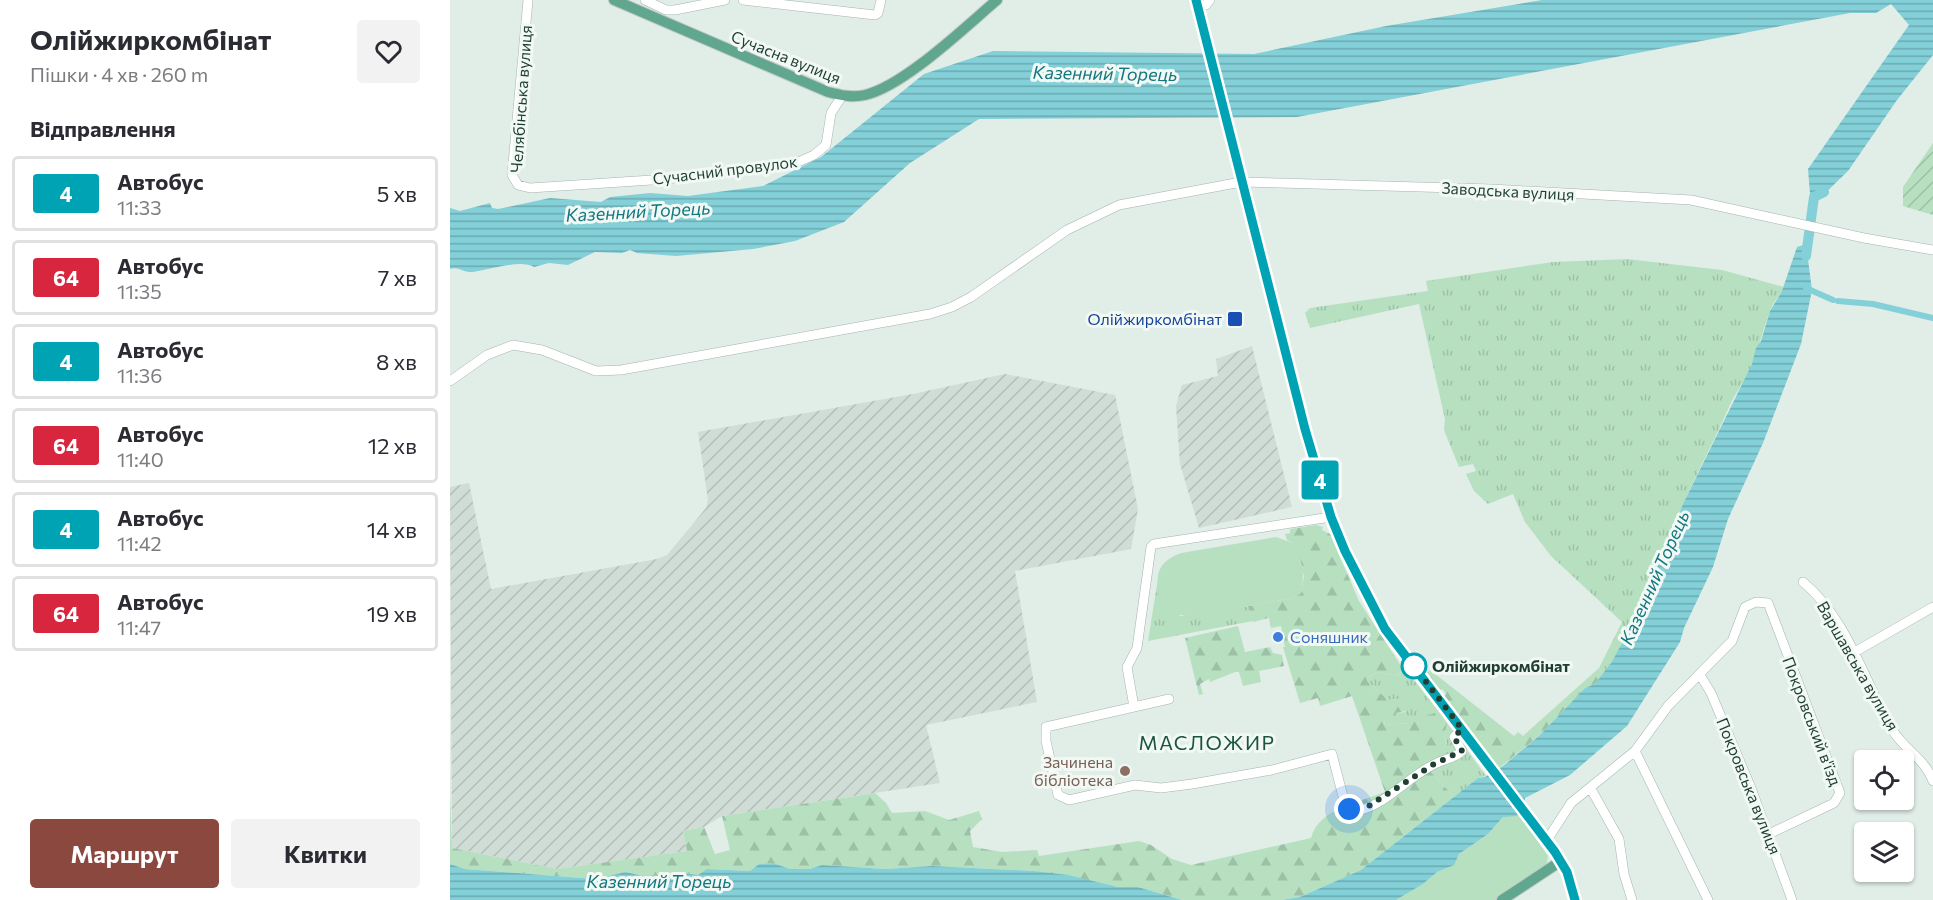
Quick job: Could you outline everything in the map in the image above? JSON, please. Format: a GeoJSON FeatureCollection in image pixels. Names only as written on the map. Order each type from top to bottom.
{"type":"FeatureCollection","features":[{"type":"Feature","properties":{"kind":"main road","name":"Сучасна вулиця"},"geometry":{"type":"LineString","coordinates":[[614,0],[842,96],[864,95],[884,87],[932,54],[997,0]]}},
{"type":"Feature","properties":{"kind":"main road"},"geometry":{"type":"LineString","coordinates":[[1196,3],[1263,271],[1331,517],[1364,591],[1385,629],[1561,861],[1502,900]]}},
{"type":"Feature","properties":{"kind":"street","name":"Челябінська вулиця"},"geometry":{"type":"LineString","coordinates":[[528,0],[513,179],[518,185],[530,188],[601,183]]}},
{"type":"Feature","properties":{"kind":"street"},"geometry":{"type":"LineString","coordinates":[[645,0],[666,10],[725,0]]}},
{"type":"Feature","properties":{"kind":"street"},"geometry":{"type":"LineString","coordinates":[[743,0],[871,15],[878,13],[881,0]]}},
{"type":"Feature","properties":{"kind":"street"},"geometry":{"type":"LineString","coordinates":[[1196,3],[1206,5],[1210,0]]}},
{"type":"Feature","properties":{"kind":"street","name":"Сучасний провулок"},"geometry":{"type":"LineString","coordinates":[[601,183],[759,169],[806,159],[826,145],[831,113],[842,96]]}},
{"type":"Feature","properties":{"kind":"street","name":"Заводська вулиця"},"geometry":{"type":"LineString","coordinates":[[450,381],[501,348],[527,346],[596,371],[621,370],[930,314],[971,297],[1066,230],[1119,204],[1240,182],[1491,189],[1691,200],[1843,234],[1933,250]]}},
{"type":"Feature","properties":{"kind":"street"},"geometry":{"type":"LineString","coordinates":[[1134,707],[1126,667],[1137,648],[1150,547],[1154,544],[1331,517]]}},
{"type":"Feature","properties":{"kind":"street","name":"Варшавська вулиця"},"geometry":{"type":"LineString","coordinates":[[1803,582],[1824,603],[1854,653],[1895,733],[1931,767],[1933,781]]}},
{"type":"Feature","properties":{"kind":"street","name":"Покровський в'їзд"},"geometry":{"type":"LineString","coordinates":[[1700,675],[1732,641],[1745,607],[1756,602],[1768,603],[1840,794],[1834,803],[1769,834]]}},
{"type":"Feature","properties":{"kind":"street"},"geometry":{"type":"LineString","coordinates":[[1854,653],[1933,607]]}},
{"type":"Feature","properties":{"kind":"street"},"geometry":{"type":"LineString","coordinates":[[1546,840],[1571,803],[1591,789],[1635,750],[1668,706],[1700,675]]}},
{"type":"Feature","properties":{"kind":"street","name":"Покровська вулиця"},"geometry":{"type":"LineString","coordinates":[[1700,675],[1711,693],[1769,834],[1792,900]]}},
{"type":"Feature","properties":{"kind":"street"},"geometry":{"type":"LineString","coordinates":[[1169,699],[1046,727],[1046,741],[1058,795],[1069,800],[1139,784],[1151,788],[1178,787],[1272,770],[1332,754],[1345,804],[1349,809],[1358,811],[1382,799],[1434,764],[1462,751],[1454,737],[1462,729]]}},
{"type":"Feature","properties":{"kind":"street"},"geometry":{"type":"LineString","coordinates":[[1635,750],[1708,900]]}},
{"type":"Feature","properties":{"kind":"street"},"geometry":{"type":"LineString","coordinates":[[1591,789],[1619,839],[1624,874],[1632,900]]}},
{"type":"Feature","properties":{"kind":"street"},"geometry":{"type":"LineString","coordinates":[[1561,861],[1567,872],[1575,900]]}},
{"type":"Feature","properties":{"kind":"shaded area"},"geometry":{"type":"Polygon","coordinates":[[[1252,346],[1292,507],[1199,528],[1180,464],[1176,406],[1182,385],[1218,376],[1216,359],[1252,346]]]}},
{"type":"Feature","properties":{"kind":"shaded area"},"geometry":{"type":"Polygon","coordinates":[[[1005,374],[1115,395],[1138,509],[1131,549],[1015,571],[1037,702],[926,725],[940,783],[722,816],[704,827],[683,831],[687,851],[557,869],[452,848],[450,487],[469,483],[491,589],[657,559],[667,555],[706,508],[708,500],[698,432],[913,394],[1005,374]]]}},
{"type":"Feature","properties":{"kind":"green space"},"geometry":{"type":"Polygon","coordinates":[[[1933,143],[1933,215],[1903,206],[1903,187],[1933,143]]]}},
{"type":"Feature","properties":{"kind":"green space"},"geometry":{"type":"Polygon","coordinates":[[[1627,259],[1722,270],[1784,287],[1771,308],[1751,367],[1731,402],[1690,489],[1640,608],[1603,675],[1599,668],[1622,622],[1551,556],[1525,522],[1513,494],[1488,504],[1474,491],[1466,474],[1476,471],[1473,464],[1459,467],[1444,430],[1445,419],[1419,304],[1310,328],[1305,313],[1310,308],[1428,291],[1426,281],[1553,262],[1627,259]]]}},
{"type":"Feature","properties":{"kind":"green space"},"geometry":{"type":"Polygon","coordinates":[[[1316,525],[1323,527],[1322,530],[1330,534],[1359,601],[1403,669],[1397,676],[1378,672],[1367,681],[1388,700],[1397,699],[1407,709],[1396,713],[1395,719],[1384,721],[1385,725],[1409,723],[1413,719],[1439,712],[1447,723],[1444,738],[1452,755],[1430,771],[1454,797],[1361,870],[1300,897],[1281,900],[1182,900],[1138,887],[1118,887],[1034,871],[932,866],[886,869],[822,865],[810,869],[790,869],[773,863],[759,864],[750,871],[708,869],[698,875],[683,873],[643,876],[626,872],[594,879],[465,869],[450,864],[450,793],[452,848],[557,869],[687,851],[683,831],[704,827],[715,854],[730,850],[722,816],[875,793],[886,803],[892,813],[925,811],[949,820],[979,811],[982,819],[970,831],[973,847],[1002,852],[1037,850],[1039,856],[1139,841],[1151,845],[1172,859],[1191,865],[1311,838],[1315,828],[1331,813],[1385,792],[1352,696],[1320,706],[1318,698],[1300,703],[1283,647],[1285,647],[1281,626],[1271,628],[1269,618],[1253,622],[1248,606],[1292,598],[1301,593],[1304,576],[1293,543],[1287,540],[1285,534],[1290,533],[1290,529],[1316,525]]]}},
{"type":"Feature","properties":{"kind":"green space"},"geometry":{"type":"Polygon","coordinates":[[[1276,537],[1293,543],[1299,555],[1303,573],[1301,593],[1292,598],[1194,616],[1171,614],[1160,603],[1159,572],[1165,562],[1172,557],[1181,553],[1276,537]]]}},
{"type":"Feature","properties":{"kind":"green space"},"geometry":{"type":"Polygon","coordinates":[[[1159,572],[1158,584],[1180,616],[1248,606],[1253,621],[1148,641],[1159,572]]]}},
{"type":"Feature","properties":{"kind":"green space"},"geometry":{"type":"Polygon","coordinates":[[[1238,626],[1245,652],[1270,647],[1273,653],[1282,655],[1284,666],[1259,671],[1261,682],[1243,686],[1239,672],[1210,682],[1209,679],[1200,684],[1203,694],[1199,695],[1185,638],[1238,626]]]}},
{"type":"Feature","properties":{"kind":"green space"},"geometry":{"type":"Polygon","coordinates":[[[1599,668],[1603,675],[1595,684],[1585,688],[1539,736],[1499,768],[1444,696],[1446,694],[1442,689],[1440,691],[1426,673],[1430,670],[1514,736],[1518,732],[1523,736],[1599,668]]]}},
{"type":"Feature","properties":{"kind":"green space"},"geometry":{"type":"Polygon","coordinates":[[[1402,671],[1414,680],[1439,712],[1409,723],[1385,725],[1384,721],[1395,716],[1395,713],[1406,712],[1406,709],[1397,699],[1388,700],[1367,681],[1378,672],[1397,676],[1402,671]]]}},
{"type":"Feature","properties":{"kind":"green space"},"geometry":{"type":"Polygon","coordinates":[[[1447,723],[1486,776],[1478,778],[1454,797],[1430,771],[1447,743],[1444,738],[1447,723]]]}},
{"type":"Feature","properties":{"kind":"green space"},"geometry":{"type":"Polygon","coordinates":[[[1505,815],[1519,815],[1548,856],[1546,867],[1497,900],[1396,900],[1423,884],[1437,872],[1453,865],[1459,854],[1488,834],[1505,815]]]}},
{"type":"Feature","properties":{"kind":"water"},"geometry":{"type":"Polygon","coordinates":[[[1542,0],[1933,0],[1933,55],[1897,100],[1848,171],[1818,200],[1810,194],[1808,169],[1909,25],[1891,4],[1876,13],[1850,13],[1297,117],[979,119],[910,163],[844,222],[795,241],[753,249],[676,256],[637,253],[630,250],[622,253],[595,252],[568,265],[549,263],[534,267],[521,264],[473,272],[450,269],[450,208],[460,211],[490,203],[492,208],[498,209],[550,198],[601,202],[610,197],[650,193],[688,196],[763,186],[821,157],[924,74],[993,51],[1254,54],[1386,26],[1542,0]]]}},
{"type":"Feature","properties":{"kind":"water"},"geometry":{"type":"Polygon","coordinates":[[[1806,244],[1812,290],[1801,344],[1763,443],[1728,519],[1713,567],[1684,628],[1680,642],[1627,726],[1570,775],[1525,798],[1523,810],[1517,816],[1503,817],[1488,834],[1459,854],[1454,865],[1437,872],[1423,884],[1396,900],[1281,900],[1300,897],[1361,870],[1478,778],[1485,777],[1503,766],[1539,736],[1585,688],[1595,684],[1611,663],[1639,613],[1683,504],[1752,364],[1770,311],[1782,291],[1797,247],[1806,244]]]}},
{"type":"Feature","properties":{"kind":"water"},"geometry":{"type":"Polygon","coordinates":[[[773,863],[790,869],[810,869],[822,865],[886,869],[932,866],[1034,871],[1068,875],[1118,887],[1138,887],[1182,900],[450,900],[450,864],[465,869],[594,879],[626,872],[643,876],[683,873],[698,875],[707,869],[750,871],[759,864],[773,863]]]}},
{"type":"Feature","properties":{"kind":"waterway","name":"Казенний Торець"},"geometry":{"type":"LineString","coordinates":[[1806,256],[1814,197],[1824,192]]}},
{"type":"Feature","properties":{"kind":"waterway"},"geometry":{"type":"LineString","coordinates":[[1806,288],[1833,300]]}},
{"type":"Feature","properties":{"kind":"waterway"},"geometry":{"type":"LineString","coordinates":[[1838,301],[1873,304],[1933,318]]}},
{"type":"Feature","properties":{"kind":"bus line","name":"4"},"geometry":{"type":"LineString","coordinates":[[1196,0],[1225,125],[1305,429],[1331,517],[1345,551],[1385,629],[1555,852],[1567,872],[1575,900]]}},
{"type":"Feature","properties":{"kind":"place","name":"Олійжиркомбiнат"},"geometry":{"type":"Point","coordinates":[1235,319]}},
{"type":"Feature","properties":{"kind":"place","name":"Соняшник"},"geometry":{"type":"Point","coordinates":[1278,637]}},
{"type":"Feature","properties":{"kind":"place","name":"Олійжиркомбінат"},"geometry":{"type":"Point","coordinates":[1414,666]}},
{"type":"Feature","properties":{"kind":"place","name":"Зачинена бібліотека"},"geometry":{"type":"Point","coordinates":[1125,771]}},
{"type":"Feature","properties":{"kind":"district","name":"МАСЛОЖИР"},"geometry":{"type":"Point","coordinates":[1207,743]}},
{"type":"Feature","properties":{"kind":"route"},"geometry":{"type":"LineString","coordinates":[[1349,809],[1353,811],[1364,809],[1417,774],[1462,751],[1454,737],[1462,729],[1414,666]]}}]}
